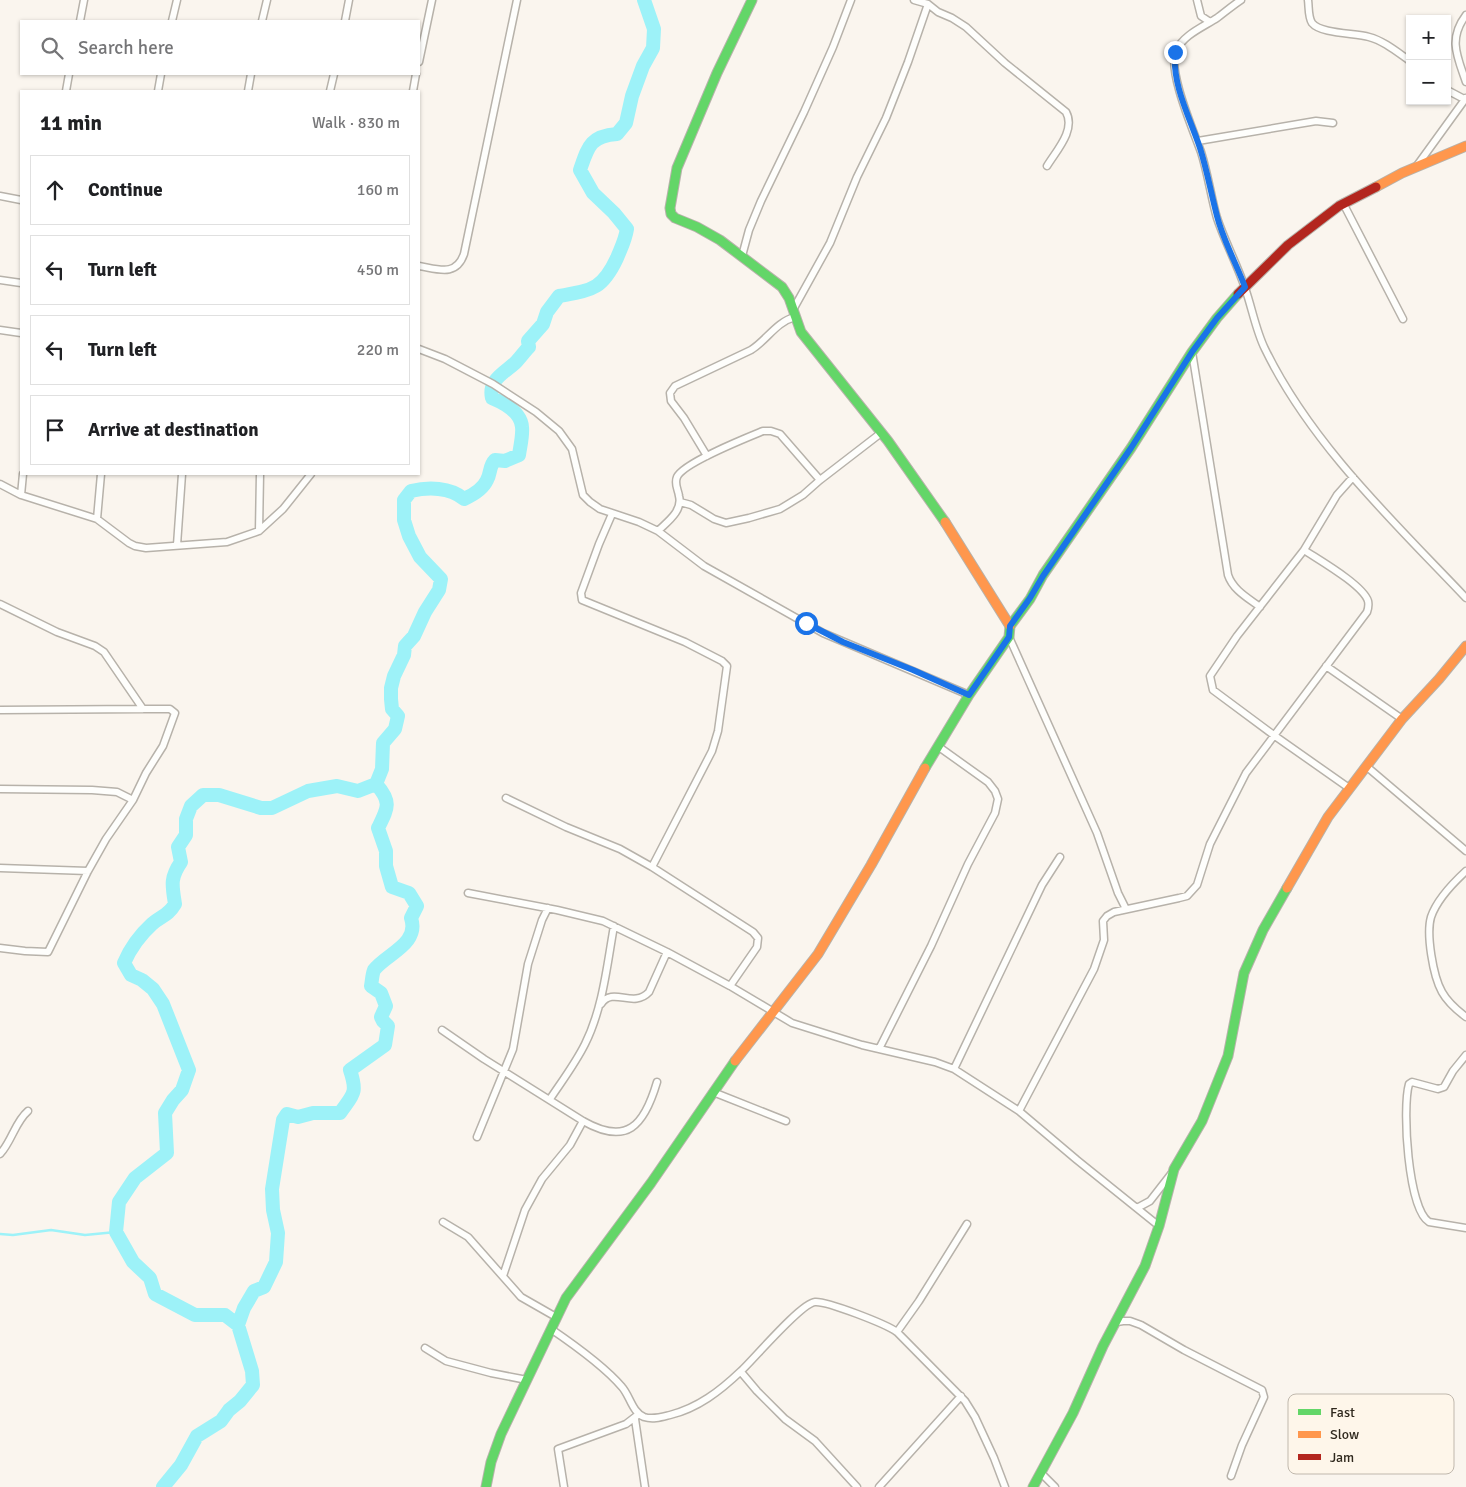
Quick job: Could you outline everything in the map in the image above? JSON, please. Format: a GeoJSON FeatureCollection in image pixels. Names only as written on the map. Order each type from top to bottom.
{"type":"FeatureCollection","features":[{"type":"Feature","properties":{"kind":"street"},"geometry":{"type":"LineString","coordinates":[[80,20],[84,0]]}},
{"type":"Feature","properties":{"kind":"street"},"geometry":{"type":"LineString","coordinates":[[172,20],[177,0]]}},
{"type":"Feature","properties":{"kind":"street"},"geometry":{"type":"LineString","coordinates":[[262,20],[267,0]]}},
{"type":"Feature","properties":{"kind":"street"},"geometry":{"type":"LineString","coordinates":[[345,20],[349,0]]}},
{"type":"Feature","properties":{"kind":"street"},"geometry":{"type":"LineString","coordinates":[[420,57],[432,0]]}},
{"type":"Feature","properties":{"kind":"street"},"geometry":{"type":"LineString","coordinates":[[420,266],[446,270],[454,269],[459,266],[464,254],[517,0]]}},
{"type":"Feature","properties":{"kind":"street"},"geometry":{"type":"LineString","coordinates":[[752,0],[717,73],[677,168],[670,208],[672,214],[675,218],[708,233],[782,287],[792,301],[801,332],[881,433],[923,490],[955,536],[1010,626]]}},
{"type":"Feature","properties":{"kind":"street"},"geometry":{"type":"LineString","coordinates":[[742,256],[749,230],[764,194],[833,48],[851,0]]}},
{"type":"Feature","properties":{"kind":"street"},"geometry":{"type":"LineString","coordinates":[[914,0],[928,4],[938,12],[966,26],[1042,95],[1066,112],[1070,123],[1068,131],[1047,166]]}},
{"type":"Feature","properties":{"kind":"street"},"geometry":{"type":"LineString","coordinates":[[1197,0],[1202,16],[1210,22]]}},
{"type":"Feature","properties":{"kind":"street"},"geometry":{"type":"LineString","coordinates":[[1241,0],[1184,40],[1175,52],[1174,60],[1186,112],[1198,141],[1221,228],[1245,287],[1264,348],[1284,384],[1306,417],[1353,477],[1375,503],[1466,598]]}},
{"type":"Feature","properties":{"kind":"street"},"geometry":{"type":"LineString","coordinates":[[1308,0],[1310,18],[1317,27],[1324,30],[1368,36],[1389,46],[1409,60]]}},
{"type":"Feature","properties":{"kind":"street"},"geometry":{"type":"LineString","coordinates":[[707,456],[684,418],[670,401],[670,393],[675,386],[759,345],[794,312],[830,243],[857,177],[886,118],[928,4]]}},
{"type":"Feature","properties":{"kind":"street"},"geometry":{"type":"LineString","coordinates":[[1466,15],[1458,26],[1455,41],[1461,70],[1466,82]]}},
{"type":"Feature","properties":{"kind":"street"},"geometry":{"type":"LineString","coordinates":[[66,90],[69,75]]}},
{"type":"Feature","properties":{"kind":"street"},"geometry":{"type":"LineString","coordinates":[[158,90],[161,75]]}},
{"type":"Feature","properties":{"kind":"street"},"geometry":{"type":"LineString","coordinates":[[248,90],[251,75]]}},
{"type":"Feature","properties":{"kind":"street"},"geometry":{"type":"LineString","coordinates":[[330,90],[334,75]]}},
{"type":"Feature","properties":{"kind":"street"},"geometry":{"type":"LineString","coordinates":[[413,90],[416,75]]}},
{"type":"Feature","properties":{"kind":"street"},"geometry":{"type":"LineString","coordinates":[[1416,167],[1466,99],[1451,92]]}},
{"type":"Feature","properties":{"kind":"street"},"geometry":{"type":"LineString","coordinates":[[1198,141],[1316,120],[1334,123]]}},
{"type":"Feature","properties":{"kind":"street"},"geometry":{"type":"LineString","coordinates":[[486,1487],[496,1446],[566,1298],[652,1183],[714,1092],[828,938],[931,757],[939,747],[969,695],[1009,637],[1010,626],[1131,448],[1192,352],[1217,318],[1245,287],[1288,245],[1343,204],[1416,167],[1466,146]]}},
{"type":"Feature","properties":{"kind":"street"},"geometry":{"type":"LineString","coordinates":[[0,196],[20,200]]}},
{"type":"Feature","properties":{"kind":"street"},"geometry":{"type":"LineString","coordinates":[[1343,204],[1403,319]]}},
{"type":"Feature","properties":{"kind":"street"},"geometry":{"type":"LineString","coordinates":[[0,280],[20,283]]}},
{"type":"Feature","properties":{"kind":"street"},"geometry":{"type":"LineString","coordinates":[[0,330],[20,333]]}},
{"type":"Feature","properties":{"kind":"street"},"geometry":{"type":"LineString","coordinates":[[420,348],[494,384],[554,426],[567,440],[572,449],[584,495],[590,502],[612,514],[639,522],[658,531],[704,566],[823,633],[969,695]]}},
{"type":"Feature","properties":{"kind":"street"},"geometry":{"type":"LineString","coordinates":[[1192,352],[1228,575],[1236,588],[1260,607]]}},
{"type":"Feature","properties":{"kind":"street"},"geometry":{"type":"LineString","coordinates":[[658,531],[676,513],[680,502],[676,487],[677,478],[683,470],[707,456],[763,431],[772,431],[780,434],[820,480]]}},
{"type":"Feature","properties":{"kind":"street"},"geometry":{"type":"LineString","coordinates":[[680,502],[691,505],[720,522],[733,522],[762,514],[791,503],[803,495],[881,433]]}},
{"type":"Feature","properties":{"kind":"street"},"geometry":{"type":"LineString","coordinates":[[22,495],[23,475]]}},
{"type":"Feature","properties":{"kind":"street"},"geometry":{"type":"LineString","coordinates":[[97,519],[101,475]]}},
{"type":"Feature","properties":{"kind":"street"},"geometry":{"type":"LineString","coordinates":[[177,545],[182,475]]}},
{"type":"Feature","properties":{"kind":"street"},"geometry":{"type":"LineString","coordinates":[[259,531],[260,475]]}},
{"type":"Feature","properties":{"kind":"street"},"geometry":{"type":"LineString","coordinates":[[0,484],[22,495],[97,519],[135,546],[146,548],[227,542],[259,531],[283,510],[310,475]]}},
{"type":"Feature","properties":{"kind":"street"},"geometry":{"type":"LineString","coordinates":[[1349,788],[1213,690],[1210,676],[1304,550],[1337,495],[1353,477]]}},
{"type":"Feature","properties":{"kind":"street"},"geometry":{"type":"LineString","coordinates":[[612,514],[581,593],[582,600],[685,642],[722,661],[727,666],[718,731],[712,751],[652,867]]}},
{"type":"Feature","properties":{"kind":"street"},"geometry":{"type":"LineString","coordinates":[[1019,1111],[1094,969],[1104,940],[1103,921],[1107,916],[1126,909],[1187,896],[1193,891],[1200,877],[1216,830],[1241,781],[1367,612],[1368,600],[1363,592],[1304,550]]}},
{"type":"Feature","properties":{"kind":"street"},"geometry":{"type":"LineString","coordinates":[[0,604],[57,632],[95,646],[104,652],[143,709]]}},
{"type":"Feature","properties":{"kind":"street"},"geometry":{"type":"LineString","coordinates":[[1009,637],[1097,832],[1118,893],[1126,909]]}},
{"type":"Feature","properties":{"kind":"street"},"geometry":{"type":"LineString","coordinates":[[1137,1208],[1150,1201],[1174,1169],[1202,1121],[1222,1071],[1231,1042],[1244,974],[1253,952],[1305,854],[1328,817],[1402,719],[1466,646]]}},
{"type":"Feature","properties":{"kind":"street"},"geometry":{"type":"LineString","coordinates":[[1326,666],[1402,719]]}},
{"type":"Feature","properties":{"kind":"street"},"geometry":{"type":"LineString","coordinates":[[0,710],[170,709],[175,713],[163,746],[146,772],[133,800],[106,839],[88,871],[48,952],[0,948]]}},
{"type":"Feature","properties":{"kind":"street"},"geometry":{"type":"LineString","coordinates":[[879,1049],[931,946],[968,864],[995,813],[998,799],[988,782],[939,747]]}},
{"type":"Feature","properties":{"kind":"street"},"geometry":{"type":"LineString","coordinates":[[1366,766],[1466,851]]}},
{"type":"Feature","properties":{"kind":"street"},"geometry":{"type":"LineString","coordinates":[[0,789],[117,792],[133,800]]}},
{"type":"Feature","properties":{"kind":"street"},"geometry":{"type":"LineString","coordinates":[[506,798],[566,827],[620,849],[731,916],[756,935],[758,938],[757,947],[730,986]]}},
{"type":"Feature","properties":{"kind":"street"},"geometry":{"type":"LineString","coordinates":[[954,1069],[1042,886],[1060,857]]}},
{"type":"Feature","properties":{"kind":"street"},"geometry":{"type":"LineString","coordinates":[[0,868],[88,871]]}},
{"type":"Feature","properties":{"kind":"street"},"geometry":{"type":"LineString","coordinates":[[1466,871],[1454,882],[1431,915],[1428,931],[1434,966],[1442,992],[1466,1017]]}},
{"type":"Feature","properties":{"kind":"street"},"geometry":{"type":"LineString","coordinates":[[468,893],[548,908],[591,918],[614,926],[668,952],[792,1023],[879,1049],[936,1062],[954,1069],[1019,1111],[1159,1226]]}},
{"type":"Feature","properties":{"kind":"street"},"geometry":{"type":"LineString","coordinates":[[477,1137],[513,1049],[528,964],[542,920],[548,908]]}},
{"type":"Feature","properties":{"kind":"street"},"geometry":{"type":"LineString","coordinates":[[550,1099],[585,1043],[595,1019],[605,982],[614,926]]}},
{"type":"Feature","properties":{"kind":"street"},"geometry":{"type":"LineString","coordinates":[[598,1007],[604,998],[610,996],[637,1000],[644,998],[649,992],[668,952]]}},
{"type":"Feature","properties":{"kind":"street"},"geometry":{"type":"LineString","coordinates":[[442,1030],[583,1121],[611,1132],[623,1132],[631,1129],[645,1111],[657,1082]]}},
{"type":"Feature","properties":{"kind":"street"},"geometry":{"type":"LineString","coordinates":[[1466,1055],[1444,1086],[1438,1089],[1416,1082],[1409,1084],[1407,1117],[1408,1154],[1414,1189],[1424,1219],[1429,1222],[1466,1228]]}},
{"type":"Feature","properties":{"kind":"street"},"geometry":{"type":"LineString","coordinates":[[714,1092],[786,1120]]}},
{"type":"Feature","properties":{"kind":"street"},"geometry":{"type":"LineString","coordinates":[[0,1154],[14,1135],[21,1117],[28,1111]]}},
{"type":"Feature","properties":{"kind":"street"},"geometry":{"type":"LineString","coordinates":[[503,1276],[524,1210],[542,1179],[570,1146],[583,1121]]}},
{"type":"Feature","properties":{"kind":"street"},"geometry":{"type":"LineString","coordinates":[[1033,1487],[1073,1413],[1103,1346],[1145,1266],[1159,1226],[1174,1169]]}},
{"type":"Feature","properties":{"kind":"street"},"geometry":{"type":"LineString","coordinates":[[443,1222],[468,1237],[521,1297],[556,1317]]}},
{"type":"Feature","properties":{"kind":"street"},"geometry":{"type":"LineString","coordinates":[[897,1332],[919,1301],[967,1224]]}},
{"type":"Feature","properties":{"kind":"street"},"geometry":{"type":"LineString","coordinates":[[564,1487],[558,1449],[626,1424],[637,1416],[656,1418],[688,1410],[706,1400],[740,1372],[797,1314],[812,1302],[823,1303],[885,1324],[897,1332],[961,1396],[975,1417],[1005,1487]]}},
{"type":"Feature","properties":{"kind":"street"},"geometry":{"type":"LineString","coordinates":[[1117,1322],[1130,1322],[1141,1326],[1262,1390],[1264,1397],[1242,1445],[1231,1476]]}},
{"type":"Feature","properties":{"kind":"street"},"geometry":{"type":"LineString","coordinates":[[551,1330],[622,1387],[637,1416],[645,1487]]}},
{"type":"Feature","properties":{"kind":"street"},"geometry":{"type":"LineString","coordinates":[[425,1348],[446,1361],[490,1373],[527,1380]]}},
{"type":"Feature","properties":{"kind":"street"},"geometry":{"type":"LineString","coordinates":[[740,1372],[784,1419],[815,1441],[857,1487]]}},
{"type":"Feature","properties":{"kind":"street"},"geometry":{"type":"LineString","coordinates":[[879,1487],[961,1396]]}},
{"type":"Feature","properties":{"kind":"street"},"geometry":{"type":"LineString","coordinates":[[1041,1473],[1056,1487]]}},
{"type":"Feature","properties":{"kind":"waterway"},"geometry":{"type":"LineString","coordinates":[[163,1487],[181,1465],[197,1436],[221,1421],[253,1385],[252,1371],[238,1325],[225,1315],[195,1315],[155,1294],[150,1278],[133,1262],[116,1232],[119,1202],[135,1178],[167,1153],[165,1113],[182,1090],[189,1070],[163,1004],[153,989],[142,980],[131,975],[124,963],[144,932],[170,911],[175,904],[173,882],[181,862],[178,847],[186,835],[186,819],[191,806],[203,795],[219,795],[261,808],[272,808],[308,791],[337,786],[358,791],[376,784],[382,769],[383,743],[395,729],[398,716],[392,709],[391,688],[394,676],[404,655],[405,646],[414,636],[425,612],[439,590],[441,579],[420,557],[409,536],[404,520],[404,500],[411,491],[424,489],[446,490],[464,499],[474,494],[483,486],[495,460],[505,461],[519,455],[522,434],[521,422],[511,409],[492,398],[492,386],[529,347],[528,341],[543,324],[547,312],[559,296],[595,287],[601,283],[612,269],[627,229],[614,213],[593,193],[580,170],[591,144],[601,137],[617,134],[626,123],[632,96],[643,66],[653,48],[654,29],[644,0]]}},
{"type":"Feature","properties":{"kind":"waterway"},"geometry":{"type":"LineString","coordinates":[[238,1325],[244,1308],[254,1291],[264,1287],[276,1262],[278,1233],[273,1210],[272,1189],[283,1120],[287,1114],[298,1117],[313,1113],[340,1113],[354,1089],[350,1070],[385,1045],[388,1026],[381,1017],[386,1006],[381,993],[371,986],[373,974],[379,964],[400,948],[411,935],[411,918],[417,906],[409,893],[392,887],[386,866],[386,851],[378,828],[387,805],[381,790],[376,784]]}},
{"type":"Feature","properties":{"kind":"waterway"},"geometry":{"type":"LineString","coordinates":[[0,1234],[13,1235],[51,1230],[85,1235],[116,1232]]}},
{"type":"Feature","properties":{"kind":"traffic: fast"},"geometry":{"type":"LineString","coordinates":[[752,0],[717,73],[677,168],[670,208],[671,214],[675,218],[697,227],[720,240],[782,287],[789,298],[801,332],[888,441],[945,522]]}},
{"type":"Feature","properties":{"kind":"traffic: fast"},"geometry":{"type":"LineString","coordinates":[[925,768],[969,695],[1009,637],[1010,626],[1030,599],[1043,575],[1131,448],[1192,352],[1217,318],[1238,294]]}},
{"type":"Feature","properties":{"kind":"traffic: fast"},"geometry":{"type":"LineString","coordinates":[[1033,1487],[1073,1413],[1103,1346],[1145,1266],[1159,1226],[1174,1169],[1202,1121],[1228,1056],[1244,973],[1263,930],[1287,888]]}},
{"type":"Feature","properties":{"kind":"traffic: fast"},"geometry":{"type":"LineString","coordinates":[[486,1487],[491,1462],[501,1434],[566,1298],[651,1183],[735,1061]]}},
{"type":"Feature","properties":{"kind":"traffic: slow"},"geometry":{"type":"LineString","coordinates":[[1376,187],[1402,173],[1466,146]]}},
{"type":"Feature","properties":{"kind":"traffic: slow"},"geometry":{"type":"LineString","coordinates":[[945,522],[1010,626]]}},
{"type":"Feature","properties":{"kind":"traffic: slow"},"geometry":{"type":"LineString","coordinates":[[1287,888],[1328,817],[1402,719],[1466,646]]}},
{"type":"Feature","properties":{"kind":"traffic: slow"},"geometry":{"type":"LineString","coordinates":[[735,1061],[818,954],[871,865],[925,768]]}},
{"type":"Feature","properties":{"kind":"traffic: jam"},"geometry":{"type":"LineString","coordinates":[[1238,294],[1288,245],[1339,206],[1376,187]]}},
{"type":"Feature","properties":{"kind":"route"},"geometry":{"type":"LineString","coordinates":[[806,623],[843,642],[969,695],[1009,637],[1010,626],[1131,448],[1192,352],[1217,318],[1245,287],[1225,240],[1198,141],[1186,112],[1177,79],[1174,60],[1175,52]]}}]}
